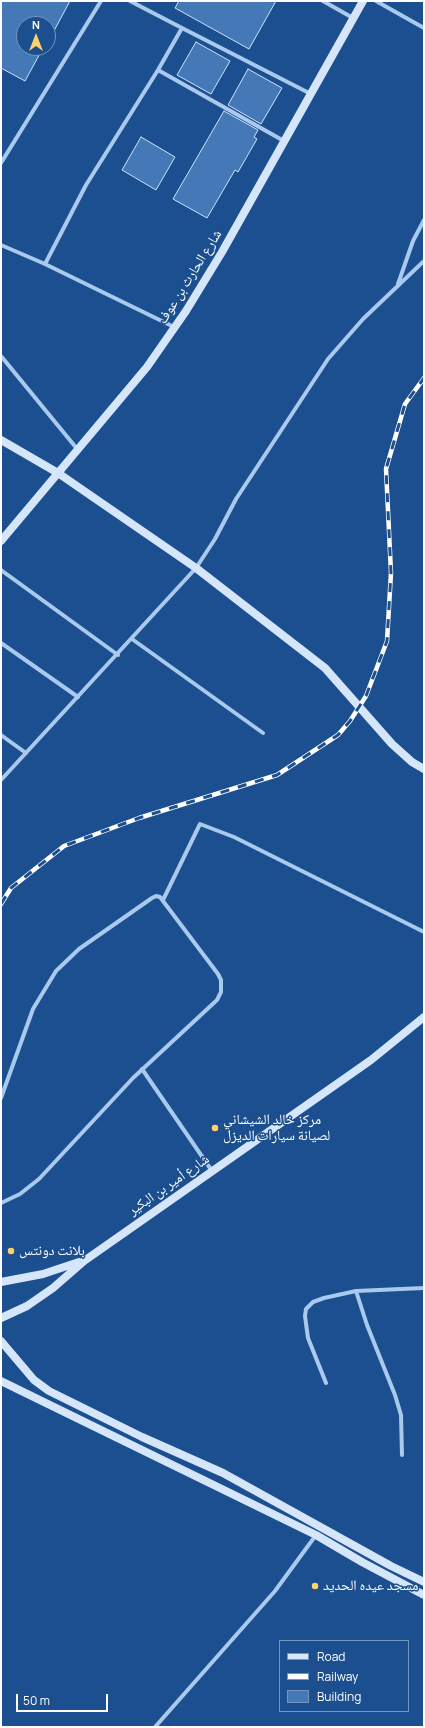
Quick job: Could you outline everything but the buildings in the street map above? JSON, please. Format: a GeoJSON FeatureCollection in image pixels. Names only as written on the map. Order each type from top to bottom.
{"type":"FeatureCollection","features":[{"type":"Feature","properties":{"kind":"street"},"geometry":{"type":"LineString","coordinates":[[1,163],[100,1]]}},
{"type":"Feature","properties":{"kind":"street"},"geometry":{"type":"LineString","coordinates":[[130,1],[311,94]]}},
{"type":"Feature","properties":{"kind":"street"},"geometry":{"type":"LineString","coordinates":[[323,1],[353,18]]}},
{"type":"Feature","properties":{"kind":"street","name":"شارع الحارث بن عوف"},"geometry":{"type":"LineString","coordinates":[[1,541],[147,367],[175,327],[222,252],[363,1]]}},
{"type":"Feature","properties":{"kind":"street"},"geometry":{"type":"LineString","coordinates":[[376,1],[424,28]]}},
{"type":"Feature","properties":{"kind":"street"},"geometry":{"type":"LineString","coordinates":[[45,264],[86,184],[158,70],[182,28]]}},
{"type":"Feature","properties":{"kind":"street"},"geometry":{"type":"LineString","coordinates":[[158,70],[284,141]]}},
{"type":"Feature","properties":{"kind":"street"},"geometry":{"type":"LineString","coordinates":[[397,286],[413,241],[424,220]]}},
{"type":"Feature","properties":{"kind":"street"},"geometry":{"type":"LineString","coordinates":[[1,245],[45,264],[175,327]]}},
{"type":"Feature","properties":{"kind":"street"},"geometry":{"type":"LineString","coordinates":[[1,780],[132,640],[196,568],[215,539],[236,499],[328,359],[363,319],[424,260]]}},
{"type":"Feature","properties":{"kind":"street"},"geometry":{"type":"LineString","coordinates":[[1,356],[78,450]]}},
{"type":"Feature","properties":{"kind":"street"},"geometry":{"type":"LineString","coordinates":[[1,440],[58,473],[196,568],[325,668],[392,744],[412,762],[424,769]]}},
{"type":"Feature","properties":{"kind":"street"},"geometry":{"type":"LineString","coordinates":[[1,570],[118,655]]}},
{"type":"Feature","properties":{"kind":"street"},"geometry":{"type":"LineString","coordinates":[[132,640],[263,733]]}},
{"type":"Feature","properties":{"kind":"street"},"geometry":{"type":"LineString","coordinates":[[1,643],[78,698]]}},
{"type":"Feature","properties":{"kind":"street"},"geometry":{"type":"LineString","coordinates":[[1,735],[26,753]]}},
{"type":"Feature","properties":{"kind":"street"},"geometry":{"type":"LineString","coordinates":[[163,900],[200,824],[234,837],[424,932]]}},
{"type":"Feature","properties":{"kind":"street"},"geometry":{"type":"LineString","coordinates":[[1,1098],[33,1008],[56,971],[79,949],[152,898],[156,896],[163,900],[218,974],[222,986],[217,1000],[142,1069],[39,1179],[20,1194],[1,1203]]}},
{"type":"Feature","properties":{"kind":"street","name":"شارع أمير بن البكير"},"geometry":{"type":"LineString","coordinates":[[1,1318],[27,1306],[53,1288],[84,1261],[371,1060],[424,1017]]}},
{"type":"Feature","properties":{"kind":"street"},"geometry":{"type":"LineString","coordinates":[[142,1069],[212,1172]]}},
{"type":"Feature","properties":{"kind":"street","name":"شارع أمير بن البكير"},"geometry":{"type":"LineString","coordinates":[[1,1282],[43,1274],[84,1261]]}},
{"type":"Feature","properties":{"kind":"street"},"geometry":{"type":"LineString","coordinates":[[326,1383],[308,1338],[305,1322],[306,1309],[313,1302],[324,1298],[356,1292],[424,1288]]}},
{"type":"Feature","properties":{"kind":"street"},"geometry":{"type":"LineString","coordinates":[[356,1292],[367,1325],[395,1395],[401,1415],[402,1455]]}},
{"type":"Feature","properties":{"kind":"street"},"geometry":{"type":"LineString","coordinates":[[1,1341],[34,1380],[49,1391],[142,1437],[223,1473],[391,1566],[424,1582]]}},
{"type":"Feature","properties":{"kind":"street"},"geometry":{"type":"LineString","coordinates":[[1,1381],[316,1535],[362,1562],[424,1595]]}},
{"type":"Feature","properties":{"kind":"street"},"geometry":{"type":"LineString","coordinates":[[155,1727],[274,1591],[316,1535]]}},
{"type":"Feature","properties":{"kind":"railway"},"geometry":{"type":"LineString","coordinates":[[1,904],[11,888],[64,846],[139,818],[277,775],[338,735],[350,721],[366,696],[387,641],[391,573],[386,469],[405,404],[424,378]]}},
{"type":"Feature","properties":{"kind":"place","name":"مركز خالد الشيشاني لصيانة سيارات الديزل"},"geometry":{"type":"Point","coordinates":[215,1128]}},
{"type":"Feature","properties":{"kind":"place","name":"بلانت دونتس"},"geometry":{"type":"Point","coordinates":[11,1251]}},
{"type":"Feature","properties":{"kind":"place","name":"مسجد عيده الحديد"},"geometry":{"type":"Point","coordinates":[315,1586]}}]}
